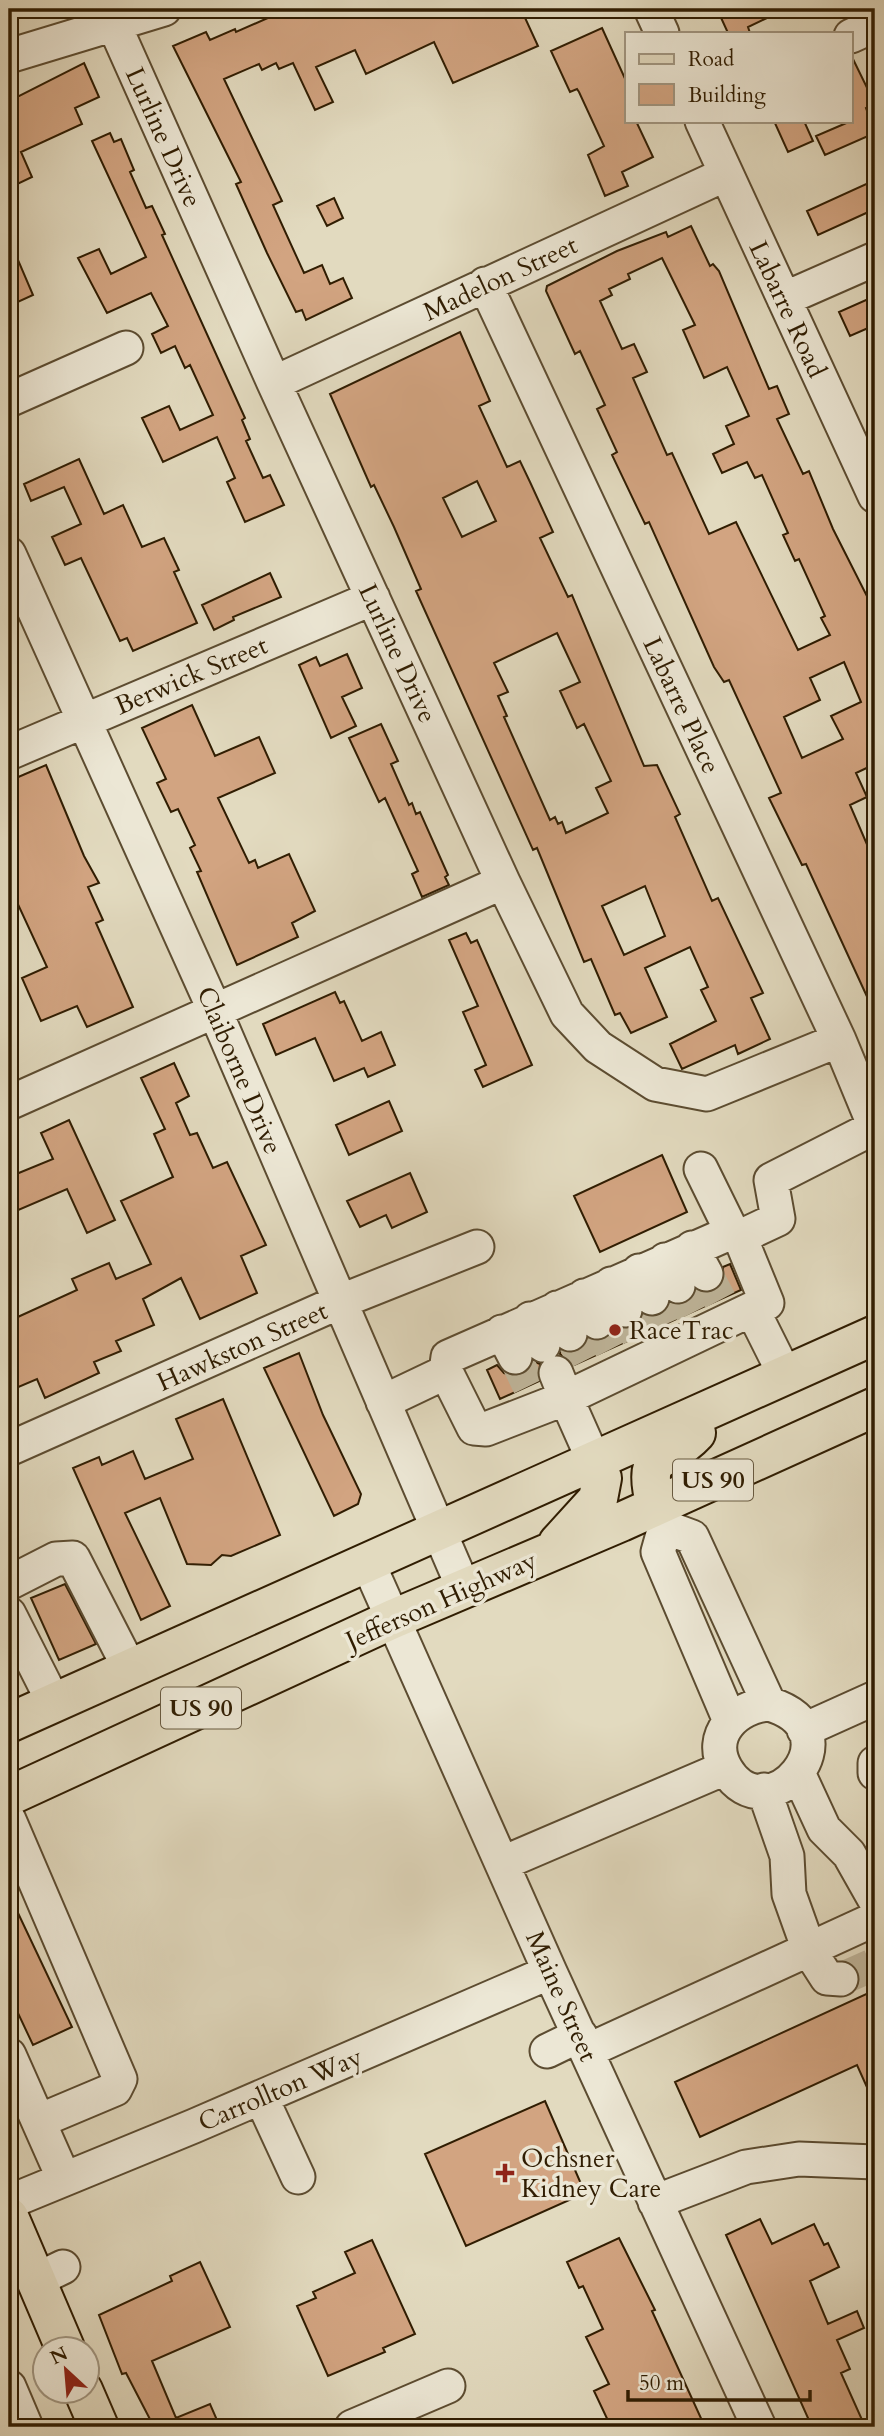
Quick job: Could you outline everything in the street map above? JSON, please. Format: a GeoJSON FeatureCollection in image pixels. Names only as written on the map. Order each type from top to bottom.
{"type":"FeatureCollection","features":[{"type":"Feature","properties":{"kind":"main road","name":"US 90"},"geometry":{"type":"LineString","coordinates":[[9,1723],[875,1335]]}},
{"type":"Feature","properties":{"kind":"main road"},"geometry":{"type":"LineString","coordinates":[[660,1517],[649,1480],[650,1469],[657,1460],[688,1442],[726,1401]]}},
{"type":"Feature","properties":{"kind":"main road","name":"Jefferson Highway"},"geometry":{"type":"LineString","coordinates":[[9,1796],[393,1619],[550,1552],[660,1517],[875,1407]]}},
{"type":"Feature","properties":{"kind":"main road"},"geometry":{"type":"LineString","coordinates":[[550,1552],[598,1499],[602,1478],[594,1461]]}},
{"type":"Feature","properties":{"kind":"main road"},"geometry":{"type":"LineString","coordinates":[[9,2217],[49,2273],[62,2334]]}},
{"type":"Feature","properties":{"kind":"main road"},"geometry":{"type":"LineString","coordinates":[[89,2404],[99,2427]]}},
{"type":"Feature","properties":{"kind":"street"},"geometry":{"type":"LineString","coordinates":[[9,56],[111,16],[164,9]]}},
{"type":"Feature","properties":{"kind":"street"},"geometry":{"type":"LineString","coordinates":[[651,9],[662,32]]}},
{"type":"Feature","properties":{"kind":"street","name":"Lurline Drive"},"geometry":{"type":"LineString","coordinates":[[111,16],[274,383],[503,883],[567,1014],[598,1047],[655,1084],[707,1094],[839,1040]]}},
{"type":"Feature","properties":{"kind":"street"},"geometry":{"type":"LineString","coordinates":[[852,36],[875,25]]}},
{"type":"Feature","properties":{"kind":"street","name":"Labarre Road"},"geometry":{"type":"LineString","coordinates":[[702,122],[875,496]]}},
{"type":"Feature","properties":{"kind":"street","name":"Madelon Street"},"geometry":{"type":"LineString","coordinates":[[274,383],[726,174]]}},
{"type":"Feature","properties":{"kind":"street"},"geometry":{"type":"LineString","coordinates":[[784,299],[875,259]]}},
{"type":"Feature","properties":{"kind":"street","name":"Labarre Place"},"geometry":{"type":"LineString","coordinates":[[485,285],[839,1040],[875,1127]]}},
{"type":"Feature","properties":{"kind":"street"},"geometry":{"type":"LineString","coordinates":[[9,400],[126,348]]}},
{"type":"Feature","properties":{"kind":"street","name":"Claiborne Drive"},"geometry":{"type":"LineString","coordinates":[[9,554],[215,1011],[464,1589]]}},
{"type":"Feature","properties":{"kind":"street","name":"Berwick Street"},"geometry":{"type":"LineString","coordinates":[[9,753],[373,598]]}},
{"type":"Feature","properties":{"kind":"street"},"geometry":{"type":"LineString","coordinates":[[9,1103],[503,883]]}},
{"type":"Feature","properties":{"kind":"street"},"geometry":{"type":"LineString","coordinates":[[701,1169],[736,1235],[767,1303],[621,1328],[448,1357],[446,1372],[474,1428],[486,1429],[621,1328],[736,1235],[778,1219],[771,1180],[875,1127]]}},
{"type":"Feature","properties":{"kind":"street","name":"Hawkston Street"},"geometry":{"type":"LineString","coordinates":[[9,1449],[339,1302],[477,1247]]}},
{"type":"Feature","properties":{"kind":"street"},"geometry":{"type":"LineString","coordinates":[[621,1328],[785,1375]]}},
{"type":"Feature","properties":{"kind":"street"},"geometry":{"type":"LineString","coordinates":[[594,1461],[621,1328]]}},
{"type":"Feature","properties":{"kind":"street"},"geometry":{"type":"LineString","coordinates":[[383,1402],[446,1372]]}},
{"type":"Feature","properties":{"kind":"street"},"geometry":{"type":"LineString","coordinates":[[730,1721],[658,1552],[660,1517],[692,1537],[769,1704]]}},
{"type":"Feature","properties":{"kind":"street"},"geometry":{"type":"LineString","coordinates":[[9,1583],[56,1559],[73,1559],[130,1669]]}},
{"type":"Feature","properties":{"kind":"street","name":"Maine Street"},"geometry":{"type":"LineString","coordinates":[[368,1563],[550,1972],[759,2427]]}},
{"type":"Feature","properties":{"kind":"street"},"geometry":{"type":"LineString","coordinates":[[9,1614],[54,1703]]}},
{"type":"Feature","properties":{"kind":"street"},"geometry":{"type":"LineString","coordinates":[[804,1730],[875,1698]]}},
{"type":"Feature","properties":{"kind":"street"},"geometry":{"type":"LineString","coordinates":[[769,1704],[794,1715],[804,1730],[807,1756],[799,1775],[777,1789],[747,1788],[734,1780],[725,1768],[720,1741],[730,1721],[743,1709],[769,1704]]}},
{"type":"Feature","properties":{"kind":"street"},"geometry":{"type":"LineString","coordinates":[[875,1763],[875,1773]]}},
{"type":"Feature","properties":{"kind":"street"},"geometry":{"type":"LineString","coordinates":[[503,1863],[725,1768]]}},
{"type":"Feature","properties":{"kind":"street"},"geometry":{"type":"LineString","coordinates":[[799,1775],[824,1829],[849,1854],[875,1900]]}},
{"type":"Feature","properties":{"kind":"street"},"geometry":{"type":"LineString","coordinates":[[764,1790],[787,1856],[789,1894],[809,1950],[827,1978],[841,1979]]}},
{"type":"Feature","properties":{"kind":"street"},"geometry":{"type":"LineString","coordinates":[[9,1820],[21,1880],[120,2078],[115,2089],[39,2121]]}},
{"type":"Feature","properties":{"kind":"street"},"geometry":{"type":"LineString","coordinates":[[547,2051],[583,2043],[809,1950],[875,1919]]}},
{"type":"Feature","properties":{"kind":"street","name":"Carrollton Way"},"geometry":{"type":"LineString","coordinates":[[9,2202],[550,1972]]}},
{"type":"Feature","properties":{"kind":"street"},"geometry":{"type":"LineString","coordinates":[[9,2055],[64,2179]]}},
{"type":"Feature","properties":{"kind":"street"},"geometry":{"type":"LineString","coordinates":[[261,2097],[298,2178]]}},
{"type":"Feature","properties":{"kind":"street"},"geometry":{"type":"LineString","coordinates":[[655,2202],[746,2167],[799,2159],[875,2162]]}},
{"type":"Feature","properties":{"kind":"street"},"geometry":{"type":"LineString","coordinates":[[352,2427],[448,2386]]}},
{"type":"Feature","properties":{"kind":"street"},"geometry":{"type":"LineString","coordinates":[[9,2387],[26,2427]]}},
{"type":"Feature","properties":{"kind":"building"},"geometry":{"type":"Polygon","coordinates":[[[288,9],[521,9],[538,46],[453,83],[434,42],[366,74],[355,50],[316,67],[333,102],[315,110],[293,63],[279,69],[276,63],[262,70],[259,64],[224,79],[282,201],[273,205],[304,273],[322,265],[330,284],[343,278],[352,298],[306,320],[302,310],[296,312],[267,253],[236,184],[241,182],[173,46],[206,32],[210,40],[235,29],[236,32],[288,9]]]}},
{"type":"Feature","properties":{"kind":"building"},"geometry":{"type":"Polygon","coordinates":[[[717,9],[786,9],[748,27],[750,32],[728,32],[717,9]]]}},
{"type":"Feature","properties":{"kind":"building"},"geometry":{"type":"Polygon","coordinates":[[[602,28],[625,79],[625,122],[636,122],[653,157],[622,172],[628,186],[605,196],[588,155],[604,146],[579,92],[577,89],[570,92],[551,51],[602,28]]]}},
{"type":"Feature","properties":{"kind":"building"},"geometry":{"type":"Polygon","coordinates":[[[852,57],[875,104],[866,108],[875,133],[825,155],[816,136],[852,122],[852,57]]]}},
{"type":"Feature","properties":{"kind":"building"},"geometry":{"type":"Polygon","coordinates":[[[84,63],[99,97],[75,108],[82,124],[21,152],[32,177],[9,188],[9,101],[84,63]]]}},
{"type":"Feature","properties":{"kind":"building"},"geometry":{"type":"Polygon","coordinates":[[[774,122],[804,122],[813,141],[788,152],[774,122]]]}},
{"type":"Feature","properties":{"kind":"building"},"geometry":{"type":"Polygon","coordinates":[[[110,133],[114,142],[121,139],[134,170],[130,172],[146,208],[152,206],[165,234],[162,235],[245,418],[242,420],[250,439],[246,441],[263,478],[270,475],[284,505],[245,522],[227,482],[235,478],[217,437],[163,462],[142,418],[169,406],[180,430],[213,415],[190,365],[185,368],[175,346],[161,353],[152,334],[168,326],[151,293],[107,313],[78,258],[99,249],[111,274],[146,257],[92,141],[110,133]]]}},
{"type":"Feature","properties":{"kind":"building"},"geometry":{"type":"Polygon","coordinates":[[[875,180],[875,209],[818,235],[807,211],[875,180]]]}},
{"type":"Feature","properties":{"kind":"building"},"geometry":{"type":"Polygon","coordinates":[[[334,198],[343,218],[327,226],[317,206],[334,198]]]}},
{"type":"Feature","properties":{"kind":"building"},"geometry":{"type":"Polygon","coordinates":[[[691,226],[710,266],[713,264],[719,271],[769,389],[777,386],[789,414],[777,419],[803,474],[809,471],[833,529],[875,612],[875,764],[856,773],[867,797],[850,805],[875,863],[875,1014],[806,864],[802,865],[769,798],[781,793],[729,680],[724,682],[714,667],[649,522],[645,524],[612,455],[617,452],[597,409],[605,405],[580,351],[575,354],[546,291],[547,286],[617,251],[666,232],[668,237],[691,226]],[[662,258],[628,274],[630,279],[609,289],[612,295],[600,301],[622,349],[634,344],[647,372],[633,378],[667,455],[672,453],[709,534],[736,522],[798,650],[830,635],[821,618],[825,616],[799,559],[795,561],[783,535],[788,533],[762,475],[755,478],[747,462],[722,473],[713,454],[734,444],[726,426],[749,416],[727,367],[704,378],[683,330],[695,325],[662,258]],[[844,662],[810,678],[820,700],[784,717],[802,758],[843,739],[831,716],[861,702],[844,662]]]}},
{"type":"Feature","properties":{"kind":"building"},"geometry":{"type":"Polygon","coordinates":[[[9,239],[33,295],[9,306],[9,239]]]}},
{"type":"Feature","properties":{"kind":"building"},"geometry":{"type":"Polygon","coordinates":[[[875,296],[875,325],[850,336],[839,312],[875,296]]]}},
{"type":"Feature","properties":{"kind":"building"},"geometry":{"type":"Polygon","coordinates":[[[460,332],[490,401],[479,406],[507,467],[520,461],[553,532],[540,538],[568,597],[572,595],[644,766],[657,765],[680,814],[675,817],[712,901],[718,898],[763,993],[751,998],[770,1039],[738,1054],[735,1045],[682,1069],[670,1044],[716,1021],[701,990],[708,987],[690,947],[645,968],[667,1017],[631,1033],[620,1013],[615,1015],[591,959],[584,962],[537,848],[533,850],[416,591],[421,589],[394,527],[374,485],[371,487],[330,394],[460,332]],[[477,481],[443,498],[462,537],[496,521],[477,481]],[[557,633],[494,663],[508,692],[498,696],[507,716],[504,717],[550,820],[555,817],[558,824],[562,822],[566,833],[608,813],[596,788],[611,781],[584,724],[577,728],[560,691],[580,682],[557,633]],[[645,886],[602,906],[624,955],[665,936],[645,886]]]}},
{"type":"Feature","properties":{"kind":"building"},"geometry":{"type":"Polygon","coordinates":[[[79,459],[104,514],[123,505],[142,547],[164,538],[179,570],[174,572],[197,623],[133,651],[127,638],[120,641],[81,558],[65,565],[52,537],[81,524],[64,487],[31,501],[24,484],[79,459]]]}},
{"type":"Feature","properties":{"kind":"building"},"geometry":{"type":"Polygon","coordinates":[[[270,573],[281,597],[233,617],[234,620],[214,630],[202,605],[270,573]]]}},
{"type":"Feature","properties":{"kind":"building"},"geometry":{"type":"Polygon","coordinates":[[[347,654],[362,688],[342,697],[356,726],[331,738],[299,665],[316,657],[320,666],[347,654]]]}},
{"type":"Feature","properties":{"kind":"building"},"geometry":{"type":"Polygon","coordinates":[[[192,705],[215,756],[259,737],[275,773],[218,798],[249,863],[255,860],[258,868],[289,854],[315,911],[292,923],[298,937],[237,965],[197,872],[201,871],[190,848],[195,845],[178,809],[171,812],[157,783],[166,779],[142,728],[192,705]]]}},
{"type":"Feature","properties":{"kind":"building"},"geometry":{"type":"Polygon","coordinates":[[[381,724],[398,761],[391,764],[409,805],[412,803],[416,814],[420,812],[448,875],[445,877],[449,885],[422,897],[412,874],[418,871],[385,798],[379,802],[349,738],[381,724]]]}},
{"type":"Feature","properties":{"kind":"building"},"geometry":{"type":"Polygon","coordinates":[[[46,765],[84,856],[99,883],[88,887],[103,920],[96,923],[133,1007],[87,1027],[77,1006],[41,1021],[22,978],[47,967],[16,900],[9,903],[9,781],[46,765]]]}},
{"type":"Feature","properties":{"kind":"building"},"geometry":{"type":"Polygon","coordinates":[[[466,933],[471,943],[477,940],[532,1065],[483,1087],[475,1070],[486,1065],[463,1012],[478,1006],[449,940],[466,933]]]}},
{"type":"Feature","properties":{"kind":"building"},"geometry":{"type":"Polygon","coordinates":[[[335,992],[340,1003],[344,1001],[362,1041],[381,1032],[395,1065],[368,1077],[364,1068],[334,1081],[315,1038],[276,1055],[263,1024],[335,992]]]}},
{"type":"Feature","properties":{"kind":"building"},"geometry":{"type":"Polygon","coordinates":[[[174,1063],[189,1096],[176,1103],[190,1135],[197,1133],[213,1168],[227,1162],[266,1245],[241,1256],[257,1293],[200,1319],[181,1278],[143,1299],[154,1325],[116,1341],[121,1351],[94,1362],[99,1373],[45,1398],[37,1379],[9,1391],[9,1321],[77,1290],[72,1279],[109,1263],[116,1279],[151,1264],[121,1201],[173,1177],[154,1134],[165,1129],[141,1078],[174,1063]]]}},
{"type":"Feature","properties":{"kind":"building"},"geometry":{"type":"Polygon","coordinates":[[[389,1101],[402,1131],[349,1155],[336,1125],[389,1101]]]}},
{"type":"Feature","properties":{"kind":"building"},"geometry":{"type":"Polygon","coordinates":[[[69,1120],[115,1220],[87,1233],[67,1189],[9,1214],[9,1177],[53,1159],[41,1133],[69,1120]]]}},
{"type":"Feature","properties":{"kind":"building"},"geometry":{"type":"Polygon","coordinates":[[[662,1155],[687,1212],[600,1252],[574,1196],[662,1155]]]}},
{"type":"Feature","properties":{"kind":"building"},"geometry":{"type":"Polygon","coordinates":[[[410,1173],[427,1212],[392,1228],[386,1215],[360,1227],[347,1201],[410,1173]]]}},
{"type":"Feature","properties":{"kind":"building"},"geometry":{"type":"Polygon","coordinates":[[[730,1264],[741,1290],[574,1365],[560,1354],[561,1351],[579,1351],[588,1339],[605,1339],[615,1326],[633,1327],[643,1315],[660,1316],[670,1303],[686,1303],[696,1290],[706,1293],[716,1291],[723,1283],[723,1267],[730,1264]]]}},
{"type":"Feature","properties":{"kind":"building"},"geometry":{"type":"Polygon","coordinates":[[[299,1353],[323,1415],[361,1494],[358,1504],[334,1516],[264,1368],[299,1353]]]}},
{"type":"Feature","properties":{"kind":"building"},"geometry":{"type":"Polygon","coordinates":[[[533,1361],[540,1364],[539,1381],[500,1399],[487,1370],[497,1365],[504,1373],[515,1376],[524,1374],[533,1361]]]}},
{"type":"Feature","properties":{"kind":"building"},"geometry":{"type":"Polygon","coordinates":[[[223,1399],[280,1535],[231,1556],[222,1555],[211,1565],[187,1564],[160,1498],[125,1513],[170,1606],[141,1620],[73,1468],[99,1457],[102,1465],[133,1451],[145,1479],[193,1459],[176,1419],[223,1399]]]}},
{"type":"Feature","properties":{"kind":"building"},"geometry":{"type":"Polygon","coordinates":[[[65,1584],[96,1644],[59,1660],[31,1598],[65,1584]]]}},
{"type":"Feature","properties":{"kind":"building"},"geometry":{"type":"Polygon","coordinates":[[[9,1894],[72,2027],[33,2045],[9,1994],[9,1894]]]}},
{"type":"Feature","properties":{"kind":"building"},"geometry":{"type":"Polygon","coordinates":[[[875,1990],[875,2105],[857,2065],[700,2137],[675,2082],[875,1990]]]}},
{"type":"Feature","properties":{"kind":"building","name":"Ochsner Kidney Care"},"geometry":{"type":"Polygon","coordinates":[[[545,2101],[585,2193],[466,2246],[425,2154],[545,2101]]]}},
{"type":"Feature","properties":{"kind":"building"},"geometry":{"type":"Polygon","coordinates":[[[760,2219],[772,2244],[814,2224],[824,2245],[828,2243],[839,2267],[810,2281],[828,2324],[857,2311],[864,2328],[837,2340],[850,2369],[841,2373],[863,2422],[851,2427],[812,2427],[726,2235],[760,2219]]]}},
{"type":"Feature","properties":{"kind":"building"},"geometry":{"type":"Polygon","coordinates":[[[619,2238],[655,2310],[652,2311],[705,2427],[611,2427],[594,2391],[609,2384],[586,2337],[603,2329],[583,2286],[579,2288],[567,2262],[619,2238]]]}},
{"type":"Feature","properties":{"kind":"building"},"geometry":{"type":"Polygon","coordinates":[[[372,2240],[415,2334],[383,2348],[385,2352],[328,2376],[297,2306],[316,2298],[313,2292],[355,2273],[345,2252],[372,2240]]]}},
{"type":"Feature","properties":{"kind":"building"},"geometry":{"type":"Polygon","coordinates":[[[200,2262],[230,2327],[152,2361],[176,2418],[210,2404],[220,2427],[154,2427],[126,2373],[122,2374],[99,2315],[172,2281],[170,2276],[200,2262]]]}},
{"type":"Feature","properties":{"kind":"tunnel"},"geometry":{"type":"LineString","coordinates":[[706,1274],[720,1300]]}},
{"type":"Feature","properties":{"kind":"tunnel"},"geometry":{"type":"LineString","coordinates":[[678,1286],[692,1313]]}},
{"type":"Feature","properties":{"kind":"tunnel"},"geometry":{"type":"LineString","coordinates":[[652,1298],[664,1325]]}},
{"type":"Feature","properties":{"kind":"tunnel"},"geometry":{"type":"LineString","coordinates":[[625,1310],[638,1337]]}},
{"type":"Feature","properties":{"kind":"tunnel"},"geometry":{"type":"LineString","coordinates":[[597,1322],[611,1349]]}},
{"type":"Feature","properties":{"kind":"tunnel"},"geometry":{"type":"LineString","coordinates":[[570,1334],[584,1361]]}},
{"type":"Feature","properties":{"kind":"tunnel"},"geometry":{"type":"LineString","coordinates":[[515,1357],[529,1386]]}},
{"type":"Feature","properties":{"kind":"tunnel"},"geometry":{"type":"LineString","coordinates":[[841,1979],[875,1964]]}},
{"type":"Feature","properties":{"kind":"place","name":"RaceTrac"},"geometry":{"type":"Point","coordinates":[615,1330]}},
{"type":"Feature","properties":{"kind":"place","name":"Ochsner Kidney Care"},"geometry":{"type":"Point","coordinates":[505,2173]}}]}
